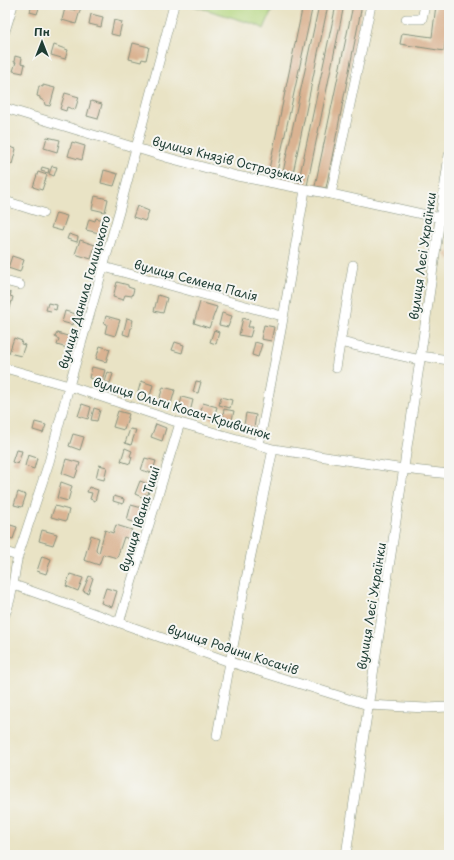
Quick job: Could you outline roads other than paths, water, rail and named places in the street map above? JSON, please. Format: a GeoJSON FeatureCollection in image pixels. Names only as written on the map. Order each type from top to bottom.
{"type":"FeatureCollection","features":[{"type":"Feature","properties":{"kind":"street"},"geometry":{"type":"LineString","coordinates":[[5,31],[13,5]]}},
{"type":"Feature","properties":{"kind":"street","name":"вулиця Данила Галицького"},"geometry":{"type":"LineString","coordinates":[[5,614],[14,585],[14,572],[18,556],[49,462],[69,386],[104,266],[174,5]]}},
{"type":"Feature","properties":{"kind":"street"},"geometry":{"type":"LineString","coordinates":[[331,194],[371,5]]}},
{"type":"Feature","properties":{"kind":"street"},"geometry":{"type":"LineString","coordinates":[[406,19],[422,19],[425,5]]}},
{"type":"Feature","properties":{"kind":"street","name":"вулиця Князів Острозьких"},"geometry":{"type":"LineString","coordinates":[[5,108],[135,148],[229,174],[331,194],[449,220]]}},
{"type":"Feature","properties":{"kind":"street","name":"вулиця Лесі Українки"},"geometry":{"type":"LineString","coordinates":[[346,855],[404,470],[449,155]]}},
{"type":"Feature","properties":{"kind":"street"},"geometry":{"type":"LineString","coordinates":[[259,445],[281,330],[282,316],[305,190]]}},
{"type":"Feature","properties":{"kind":"street"},"geometry":{"type":"LineString","coordinates":[[5,201],[43,213]]}},
{"type":"Feature","properties":{"kind":"street"},"geometry":{"type":"LineString","coordinates":[[336,368],[353,265]]}},
{"type":"Feature","properties":{"kind":"street","name":"вулиця Семена Палія"},"geometry":{"type":"LineString","coordinates":[[104,266],[282,316]]}},
{"type":"Feature","properties":{"kind":"street"},"geometry":{"type":"LineString","coordinates":[[5,281],[20,285]]}},
{"type":"Feature","properties":{"kind":"street"},"geometry":{"type":"LineString","coordinates":[[340,342],[420,358],[449,360]]}},
{"type":"Feature","properties":{"kind":"street","name":"вулиця Ольги Косач-Кривинюк"},"geometry":{"type":"LineString","coordinates":[[5,368],[69,386],[180,423],[273,449],[404,470],[449,474]]}},
{"type":"Feature","properties":{"kind":"street","name":"вулиця Івана Тиші"},"geometry":{"type":"LineString","coordinates":[[119,623],[180,423]]}},
{"type":"Feature","properties":{"kind":"street"},"geometry":{"type":"LineString","coordinates":[[218,736],[246,574],[273,449]]}},
{"type":"Feature","properties":{"kind":"street"},"geometry":{"type":"LineString","coordinates":[[5,552],[18,556]]}},
{"type":"Feature","properties":{"kind":"street","name":"вулиця Родини Косачів"},"geometry":{"type":"LineString","coordinates":[[14,585],[230,662],[368,704],[426,708],[449,707]]}}]}
